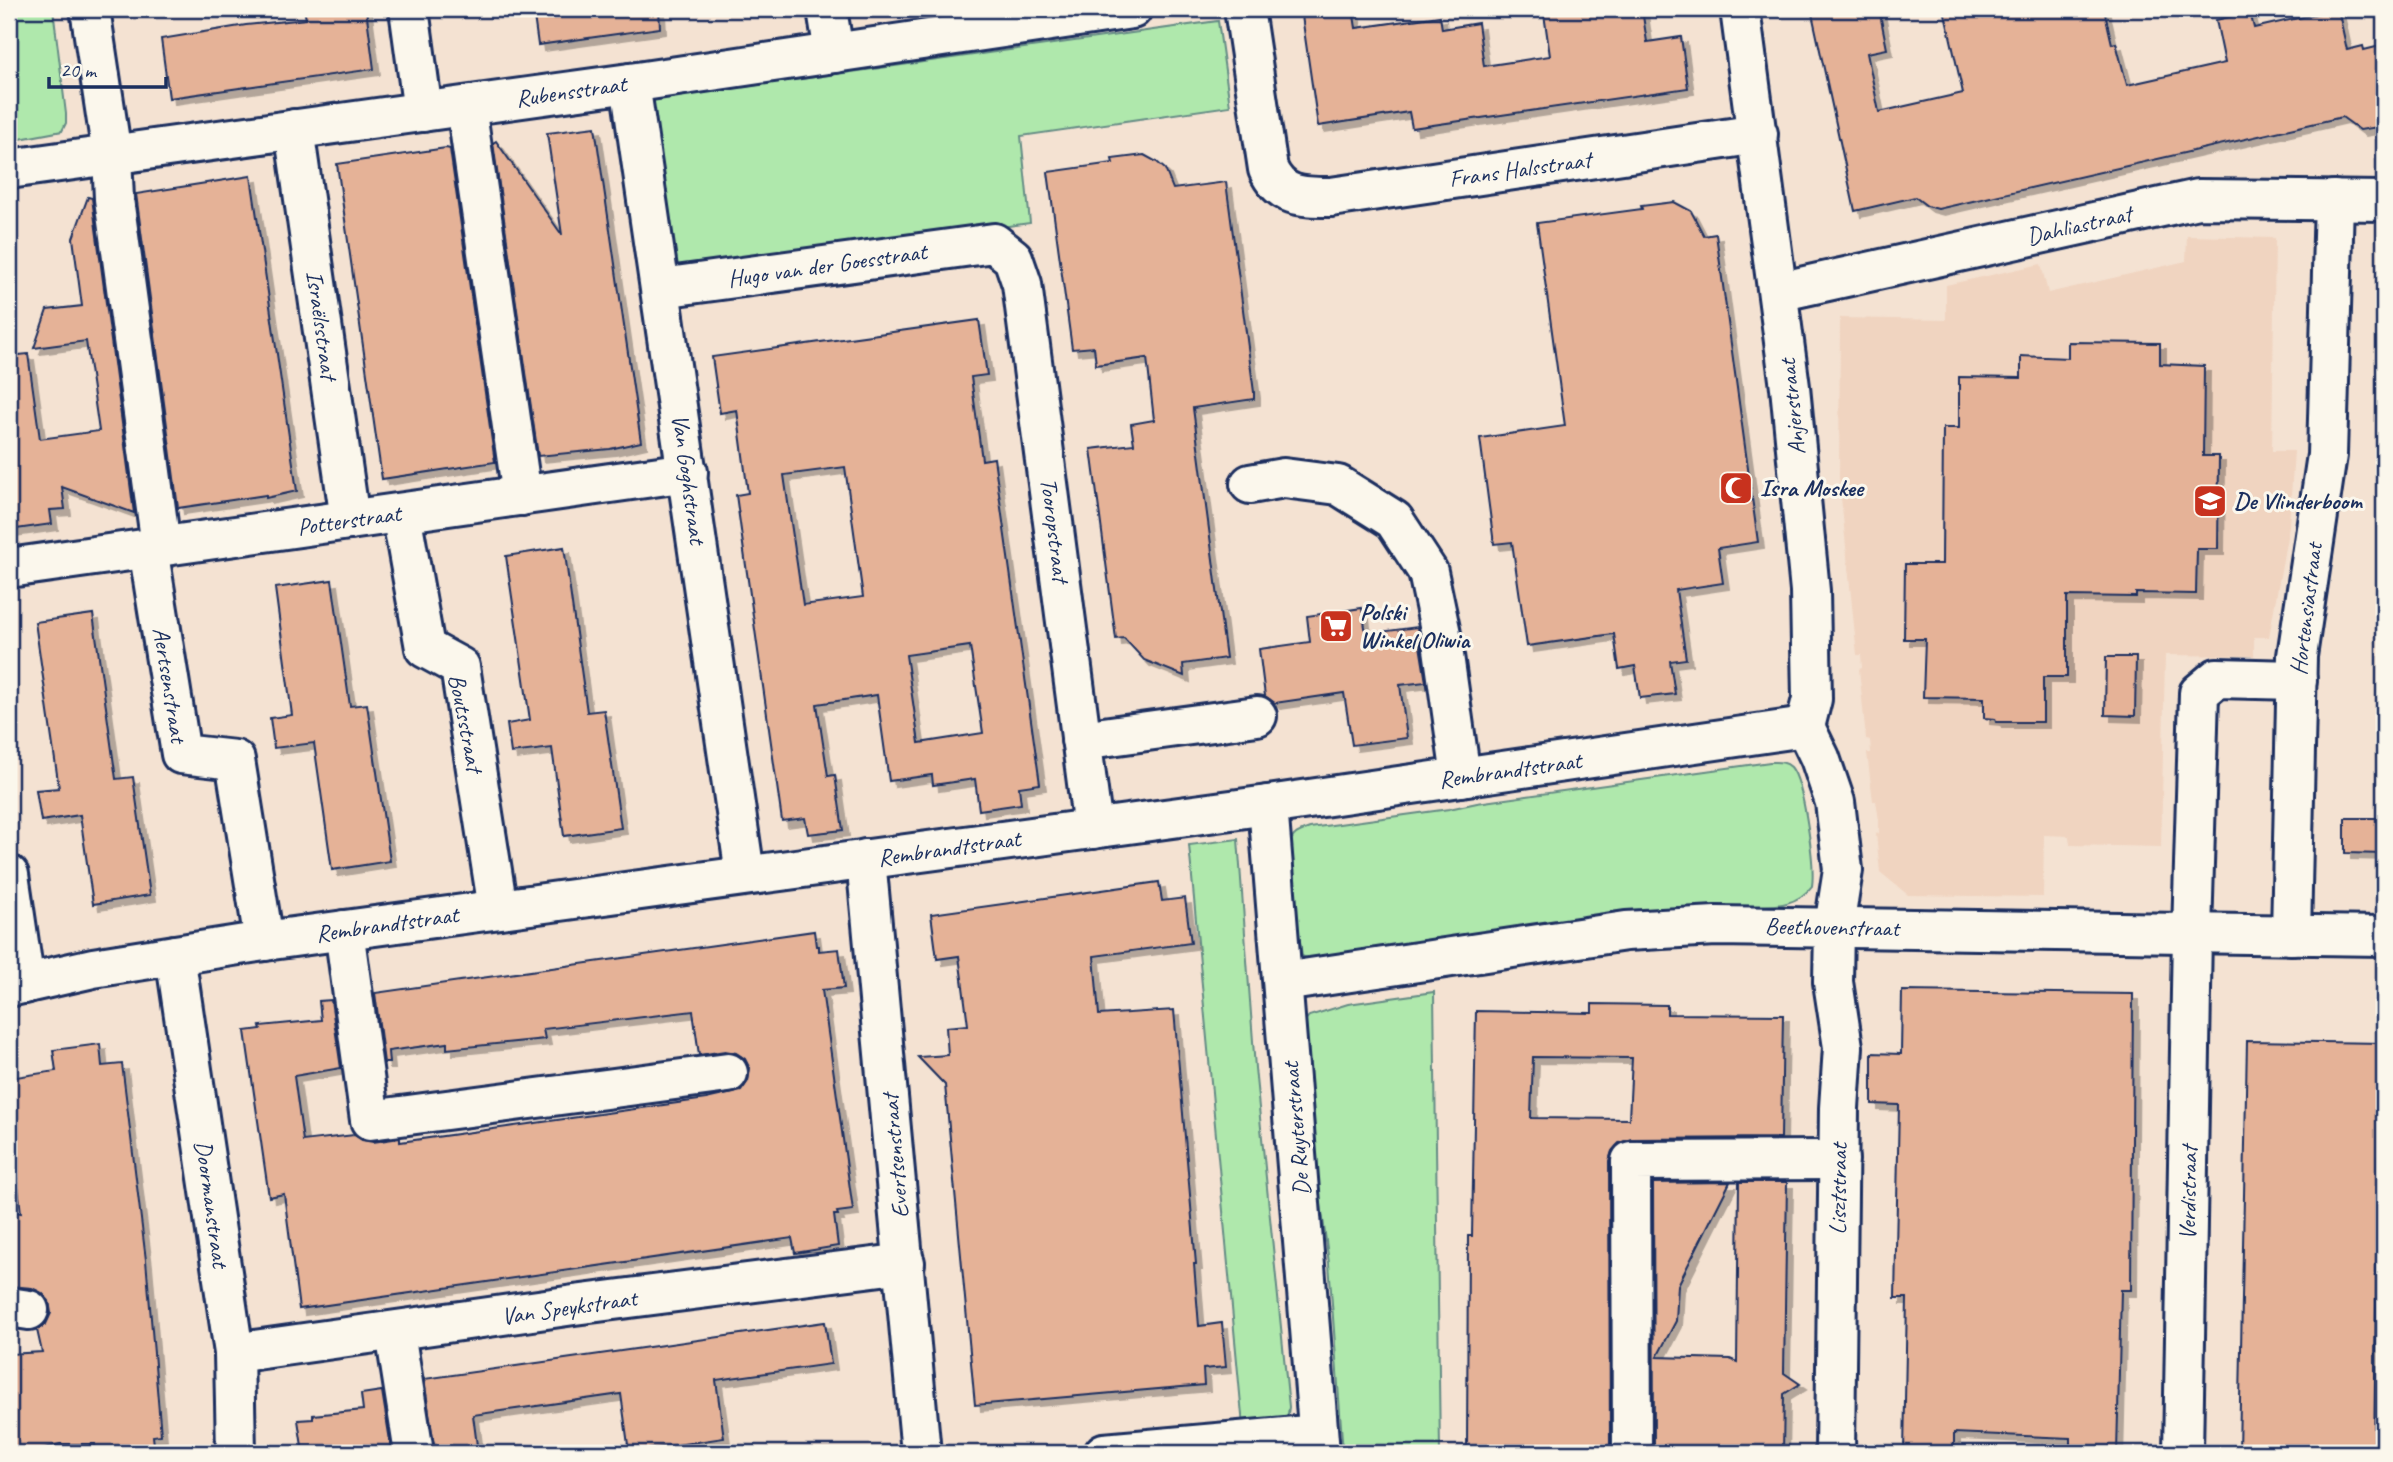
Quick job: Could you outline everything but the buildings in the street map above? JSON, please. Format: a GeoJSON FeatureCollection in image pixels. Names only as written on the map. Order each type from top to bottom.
{"type":"FeatureCollection","features":[{"type":"Feature","properties":{"kind":"street"},"geometry":{"type":"LineString","coordinates":[[90,9],[111,155],[155,547]]}},
{"type":"Feature","properties":{"kind":"street"},"geometry":{"type":"LineString","coordinates":[[409,9],[423,112]]}},
{"type":"Feature","properties":{"kind":"street"},"geometry":{"type":"LineString","coordinates":[[827,9],[834,53]]}},
{"type":"Feature","properties":{"kind":"street","name":"Rubensstraat"},"geometry":{"type":"LineString","coordinates":[[9,169],[630,83],[1132,9]]}},
{"type":"Feature","properties":{"kind":"street","name":"Frans Halsstraat"},"geometry":{"type":"LineString","coordinates":[[1244,9],[1268,169],[1273,180],[1284,190],[1303,197],[1331,197],[1758,134]]}},
{"type":"Feature","properties":{"kind":"street","name":"Anjerstraat"},"geometry":{"type":"LineString","coordinates":[[1740,9],[1790,387],[1810,591],[1812,699],[1804,727]]}},
{"type":"Feature","properties":{"kind":"street","name":"Van Goghstraat"},"geometry":{"type":"LineString","coordinates":[[630,83],[745,874]]}},
{"type":"Feature","properties":{"kind":"street"},"geometry":{"type":"LineString","coordinates":[[466,106],[522,496]]}},
{"type":"Feature","properties":{"kind":"street","name":"Israëlsstraat"},"geometry":{"type":"LineString","coordinates":[[294,129],[350,520]]}},
{"type":"Feature","properties":{"kind":"street","name":"Dahliastraat"},"geometry":{"type":"LineString","coordinates":[[1778,292],[2198,199],[2384,201]]}},
{"type":"Feature","properties":{"kind":"street","name":"Hortensiastraat"},"geometry":{"type":"LineString","coordinates":[[2291,935],[2297,656],[2327,455],[2334,200]]}},
{"type":"Feature","properties":{"kind":"street","name":"Hugo van der Goesstraat"},"geometry":{"type":"LineString","coordinates":[[661,288],[994,243]]}},
{"type":"Feature","properties":{"kind":"street","name":"Tooropstraat"},"geometry":{"type":"LineString","coordinates":[[994,243],[1013,258],[1022,284],[1093,829]]}},
{"type":"Feature","properties":{"kind":"street","name":"Potterstraat"},"geometry":{"type":"LineString","coordinates":[[9,568],[688,472]]}},
{"type":"Feature","properties":{"kind":"street"},"geometry":{"type":"LineString","coordinates":[[1250,484],[1284,478],[1339,485],[1394,520],[1428,572],[1441,634],[1461,777]]}},
{"type":"Feature","properties":{"kind":"street","name":"Boutsstraat"},"geometry":{"type":"LineString","coordinates":[[401,513],[425,648],[460,667],[498,909]]}},
{"type":"Feature","properties":{"kind":"street","name":"Aertsenstraat"},"geometry":{"type":"LineString","coordinates":[[155,547],[181,754],[235,760],[264,941]]}},
{"type":"Feature","properties":{"kind":"street","name":"Verdistraat"},"geometry":{"type":"LineString","coordinates":[[2183,1453],[2199,693],[2217,678],[2297,680]]}},
{"type":"Feature","properties":{"kind":"street"},"geometry":{"type":"LineString","coordinates":[[1081,740],[1257,716]]}},
{"type":"Feature","properties":{"kind":"street"},"geometry":{"type":"LineString","coordinates":[[1804,727],[1820,758],[1835,802],[1843,870],[1834,926]]}},
{"type":"Feature","properties":{"kind":"street","name":"Rembrandtstraat"},"geometry":{"type":"LineString","coordinates":[[17,985],[93,968],[264,941],[1268,805],[1804,727]]}},
{"type":"Feature","properties":{"kind":"street","name":"De Ruyterstraat"},"geometry":{"type":"LineString","coordinates":[[1268,805],[1319,1443]]}},
{"type":"Feature","properties":{"kind":"street","name":"Evertsenstraat"},"geometry":{"type":"LineString","coordinates":[[866,859],[921,1453]]}},
{"type":"Feature","properties":{"kind":"street"},"geometry":{"type":"LineString","coordinates":[[9,875],[17,985]]}},
{"type":"Feature","properties":{"kind":"street","name":"Beethovenstraat"},"geometry":{"type":"LineString","coordinates":[[1283,982],[1626,931],[1716,926],[2384,936]]}},
{"type":"Feature","properties":{"kind":"street","name":"Lisztstraat"},"geometry":{"type":"LineString","coordinates":[[1834,926],[1833,982],[1843,1047],[1835,1453]]}},
{"type":"Feature","properties":{"kind":"street"},"geometry":{"type":"LineString","coordinates":[[344,930],[370,1120],[728,1073]]}},
{"type":"Feature","properties":{"kind":"street","name":"Doormanstraat"},"geometry":{"type":"LineString","coordinates":[[175,955],[234,1353],[236,1453]]}},
{"type":"Feature","properties":{"kind":"street"},"geometry":{"type":"LineString","coordinates":[[1632,1453],[1631,1161],[1839,1160]]}},
{"type":"Feature","properties":{"kind":"street","name":"Van Speykstraat"},"geometry":{"type":"LineString","coordinates":[[234,1353],[574,1305],[905,1263]]}},
{"type":"Feature","properties":{"kind":"street"},"geometry":{"type":"LineString","coordinates":[[395,1332],[414,1453]]}},
{"type":"Feature","properties":{"kind":"street"},"geometry":{"type":"LineString","coordinates":[[1104,1453],[1319,1443]]}},
{"type":"Feature","properties":{"kind":"shaded area"},"geometry":{"type":"Polygon","coordinates":[[[2187,236],[2275,238],[2272,451],[2294,451],[2289,526],[2269,637],[2254,637],[2254,656],[2165,655],[2161,847],[2070,845],[2069,836],[2044,835],[2043,897],[1908,895],[1880,872],[1876,834],[1879,833],[1879,820],[1876,801],[1873,801],[1867,753],[1871,753],[1870,740],[1866,739],[1859,669],[1862,668],[1861,655],[1857,655],[1839,478],[1840,318],[1946,320],[1946,285],[2041,264],[2048,293],[2186,261],[2187,236]]]}},
{"type":"Feature","properties":{"kind":"green space"},"geometry":{"type":"Polygon","coordinates":[[[9,9],[53,9],[66,114],[62,131],[9,141],[9,9]]]}},
{"type":"Feature","properties":{"kind":"green space"},"geometry":{"type":"Polygon","coordinates":[[[1218,21],[1230,106],[1021,136],[1030,223],[677,273],[650,100],[1218,21]]]}},
{"type":"Feature","properties":{"kind":"green space"},"geometry":{"type":"Polygon","coordinates":[[[1770,762],[1784,763],[1791,767],[1804,806],[1810,844],[1812,886],[1795,900],[1777,905],[1735,907],[1322,959],[1302,956],[1292,887],[1290,846],[1294,836],[1302,831],[1477,803],[1770,762]]]}},
{"type":"Feature","properties":{"kind":"green space"},"geometry":{"type":"Polygon","coordinates":[[[1238,839],[1255,1068],[1289,1407],[1284,1418],[1243,1426],[1189,845],[1238,839]]]}},
{"type":"Feature","properties":{"kind":"green space"},"geometry":{"type":"Polygon","coordinates":[[[1434,992],[1440,1453],[1343,1453],[1329,1263],[1317,1175],[1305,1021],[1309,1016],[1348,1004],[1434,992]]]}},
{"type":"Feature","properties":{"kind":"place","name":"Isra Moskee"},"geometry":{"type":"Point","coordinates":[1736,488]}},
{"type":"Feature","properties":{"kind":"place","name":"De Vlinderboom"},"geometry":{"type":"Point","coordinates":[2210,501]}},
{"type":"Feature","properties":{"kind":"place","name":"Polski Winkel Oliwia"},"geometry":{"type":"Point","coordinates":[1336,626]}}]}
